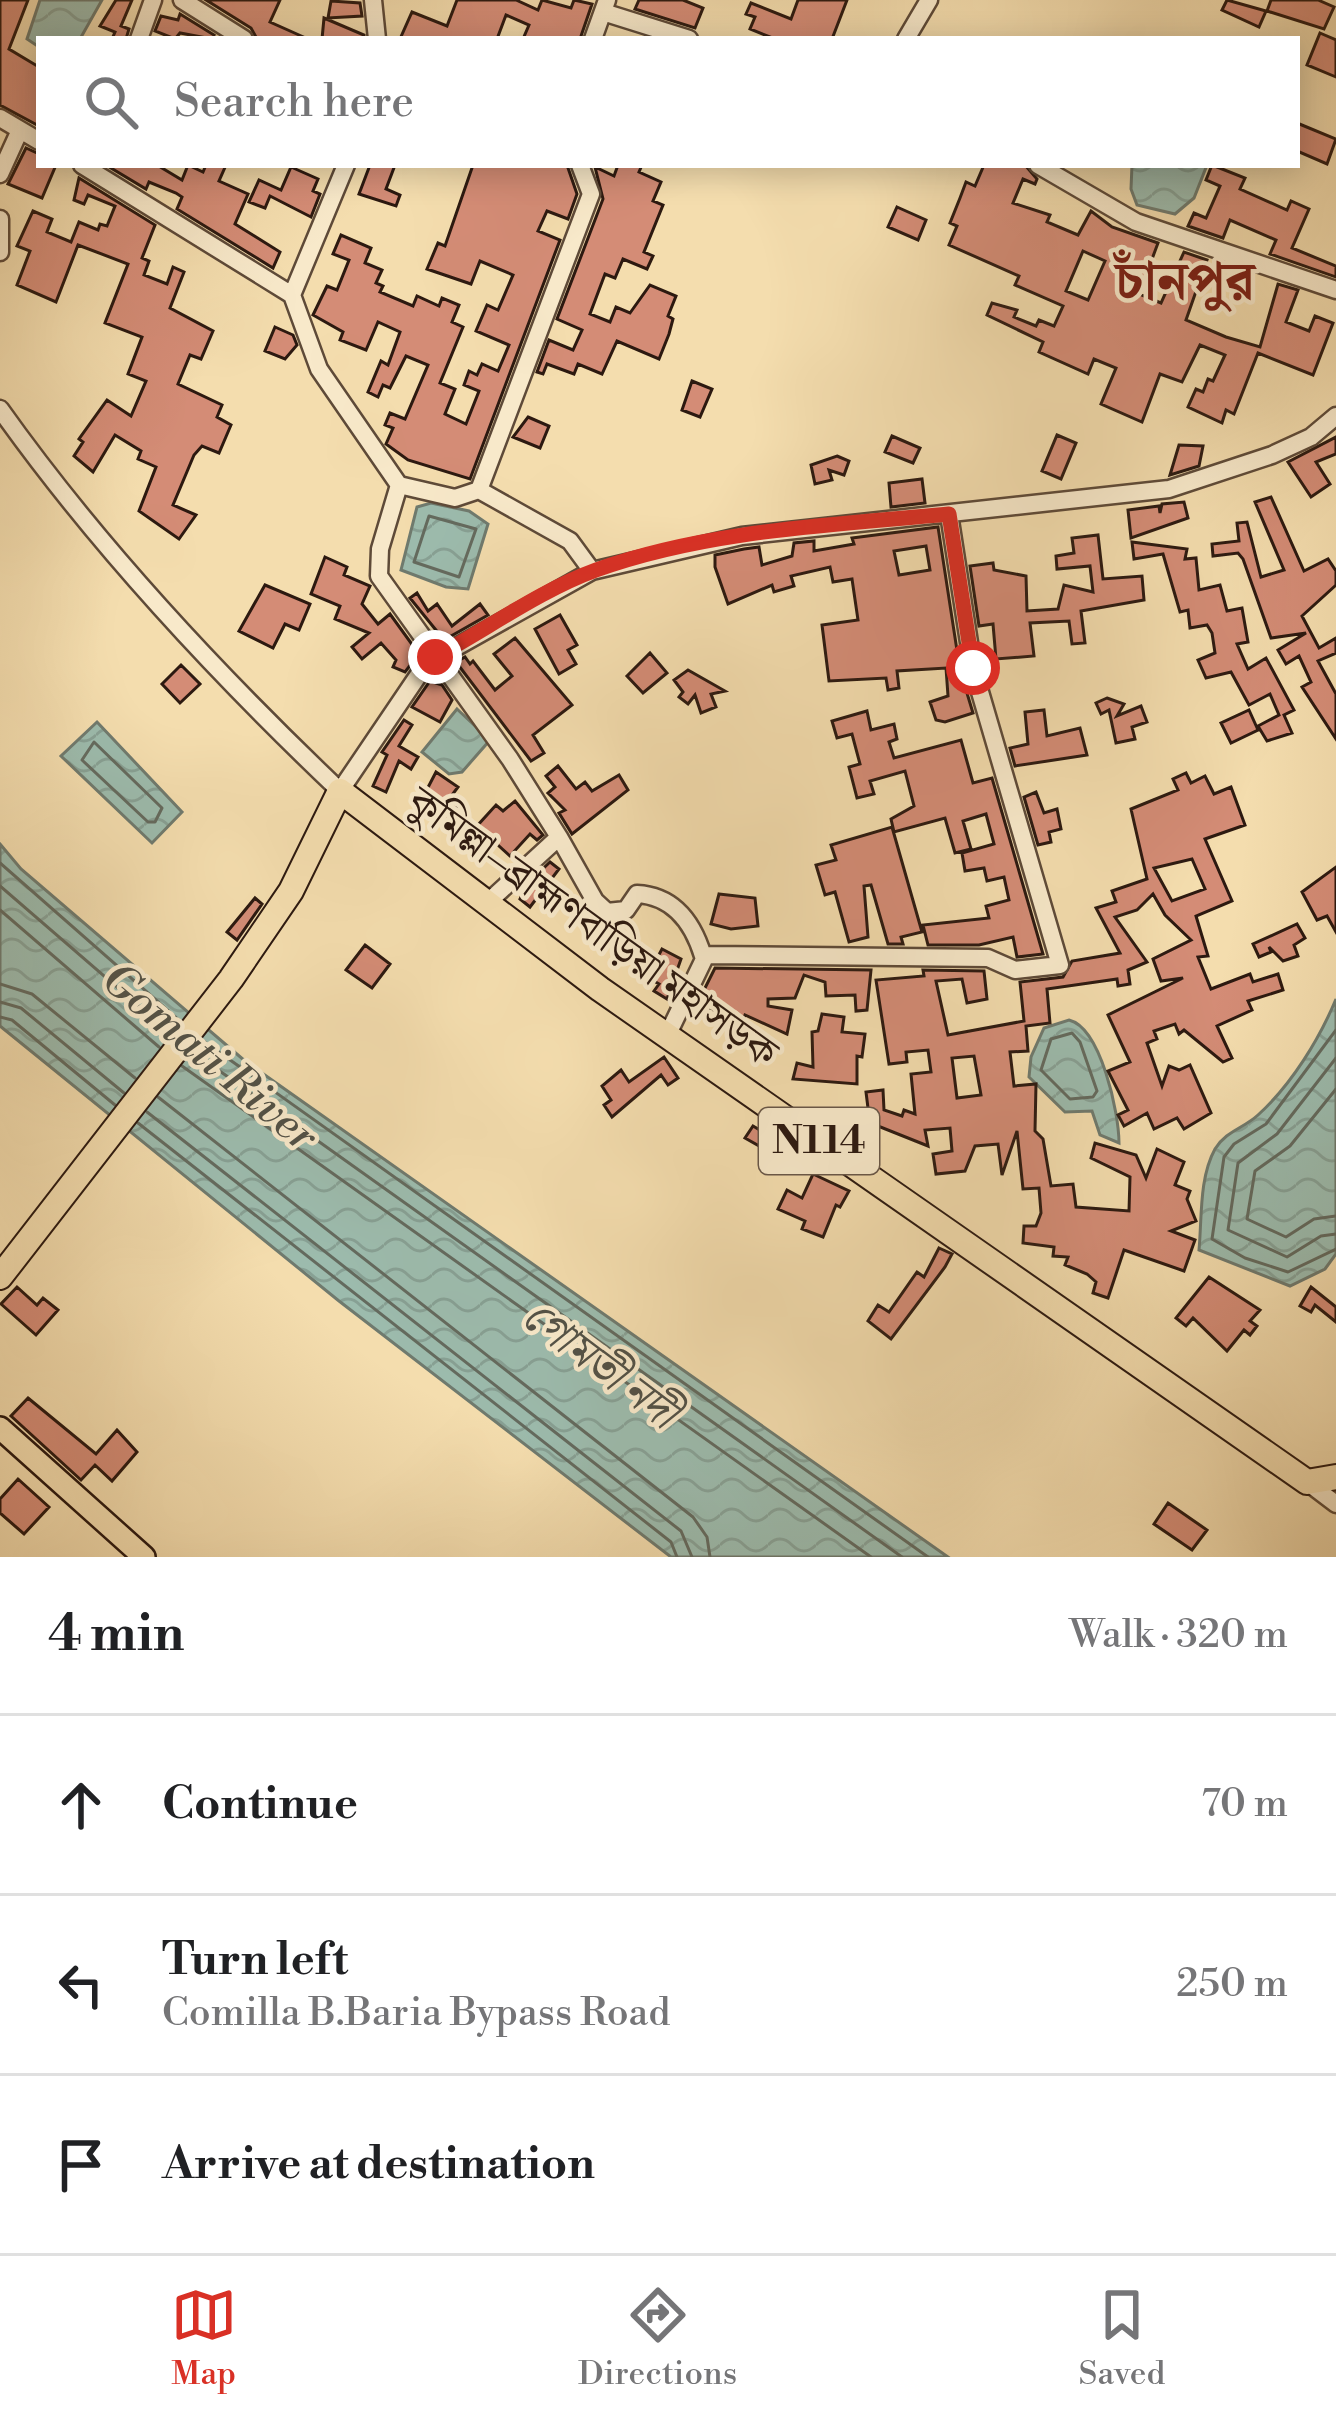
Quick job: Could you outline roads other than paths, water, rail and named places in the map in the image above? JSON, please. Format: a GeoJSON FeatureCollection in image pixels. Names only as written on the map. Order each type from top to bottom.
{"type":"FeatureCollection","features":[{"type":"Feature","properties":{"kind":"highway","name":"কুমিল্লা–ব্রাহ্মণবাড়িয়া মহাসড়ক"},"geometry":{"type":"LineString","coordinates":[[340,791],[667,1036],[1306,1482]]}},
{"type":"Feature","properties":{"kind":"highway"},"geometry":{"type":"LineString","coordinates":[[0,1277],[231,979],[291,891],[340,791]]}},
{"type":"Feature","properties":{"kind":"highway"},"geometry":{"type":"LineString","coordinates":[[1306,1482],[1336,1477]]}},
{"type":"Feature","properties":{"kind":"main road"},"geometry":{"type":"LineString","coordinates":[[0,1428],[144,1557]]}},
{"type":"Feature","properties":{"kind":"street"},"geometry":{"type":"LineString","coordinates":[[140,36],[153,0]]}},
{"type":"Feature","properties":{"kind":"street"},"geometry":{"type":"LineString","coordinates":[[182,0],[239,36]]}},
{"type":"Feature","properties":{"kind":"street"},"geometry":{"type":"LineString","coordinates":[[373,0],[377,36]]}},
{"type":"Feature","properties":{"kind":"street"},"geometry":{"type":"LineString","coordinates":[[907,36],[929,0]]}},
{"type":"Feature","properties":{"kind":"street"},"geometry":{"type":"LineString","coordinates":[[594,36],[605,6],[680,36]]}},
{"type":"Feature","properties":{"kind":"street"},"geometry":{"type":"LineString","coordinates":[[0,118],[36,139]]}},
{"type":"Feature","properties":{"kind":"street"},"geometry":{"type":"LineString","coordinates":[[0,174],[20,130]]}},
{"type":"Feature","properties":{"kind":"street"},"geometry":{"type":"LineString","coordinates":[[90,168],[292,295],[319,369],[399,485],[455,498],[479,490],[578,547],[592,571]]}},
{"type":"Feature","properties":{"kind":"street"},"geometry":{"type":"LineString","coordinates":[[292,295],[345,168]]}},
{"type":"Feature","properties":{"kind":"street"},"geometry":{"type":"LineString","coordinates":[[479,490],[591,194],[581,168]]}},
{"type":"Feature","properties":{"kind":"street"},"geometry":{"type":"LineString","coordinates":[[1043,168],[1136,222],[1336,290]]}},
{"type":"Feature","properties":{"kind":"street"},"geometry":{"type":"LineString","coordinates":[[0,220],[0,252]]}},
{"type":"Feature","properties":{"kind":"street"},"geometry":{"type":"LineString","coordinates":[[0,410],[53,484],[263,717],[340,791],[403,691],[435,657],[592,571],[742,536],[1180,486],[1292,446],[1336,416]]}},
{"type":"Feature","properties":{"kind":"street"},"geometry":{"type":"LineString","coordinates":[[399,485],[380,549],[379,576],[510,759],[584,884],[607,912],[621,913],[637,894],[655,897],[693,925],[703,956],[667,1036]]}},
{"type":"Feature","properties":{"kind":"street"},"geometry":{"type":"LineString","coordinates":[[703,956],[988,958],[1015,970],[1060,965],[973,668],[949,514]]}},
{"type":"Feature","properties":{"kind":"street"},"geometry":{"type":"LineString","coordinates":[[486,904],[559,837]]}},
{"type":"Feature","properties":{"kind":"street"},"geometry":{"type":"LineString","coordinates":[[1306,1482],[1336,1504]]}},
{"type":"Feature","properties":{"kind":"water"},"geometry":{"type":"Polygon","coordinates":[[[40,0],[102,0],[82,36],[36,36],[36,45],[27,39],[40,0]]]}},
{"type":"Feature","properties":{"kind":"water"},"geometry":{"type":"Polygon","coordinates":[[[1132,168],[1206,168],[1194,198],[1175,214],[1137,205],[1131,189],[1132,168]]]}},
{"type":"Feature","properties":{"kind":"water"},"geometry":{"type":"Polygon","coordinates":[[[431,503],[469,511],[488,524],[468,589],[446,587],[401,570],[417,507],[431,503]]]}},
{"type":"Feature","properties":{"kind":"water"},"geometry":{"type":"Polygon","coordinates":[[[457,709],[490,740],[462,772],[449,774],[422,752],[457,709]]]}},
{"type":"Feature","properties":{"kind":"water"},"geometry":{"type":"Polygon","coordinates":[[[97,722],[182,812],[152,843],[61,756],[97,722]]]}},
{"type":"Feature","properties":{"kind":"water"},"geometry":{"type":"Polygon","coordinates":[[[0,844],[21,869],[245,1061],[948,1557],[671,1557],[339,1301],[0,1026],[0,844]]]}},
{"type":"Feature","properties":{"kind":"water"},"geometry":{"type":"Polygon","coordinates":[[[1336,999],[1336,1254],[1325,1269],[1290,1286],[1199,1250],[1204,1185],[1215,1149],[1282,1090],[1313,1046],[1336,999]]]}},
{"type":"Feature","properties":{"kind":"water"},"geometry":{"type":"Polygon","coordinates":[[[1069,1020],[1080,1026],[1099,1055],[1112,1093],[1119,1143],[1100,1135],[1092,1111],[1065,1112],[1029,1077],[1031,1057],[1044,1028],[1069,1020]]]}},
{"type":"Feature","properties":{"kind":"district","name":"চাঁনপুর"},"geometry":{"type":"Point","coordinates":[1185,283]}},
{"type":"Feature","properties":{"kind":"water label","name":"Gomati River"},"geometry":{"type":"Point","coordinates":[209,1058]}},
{"type":"Feature","properties":{"kind":"water label","name":"গোমতী নদী"},"geometry":{"type":"Point","coordinates":[599,1365]}}]}
